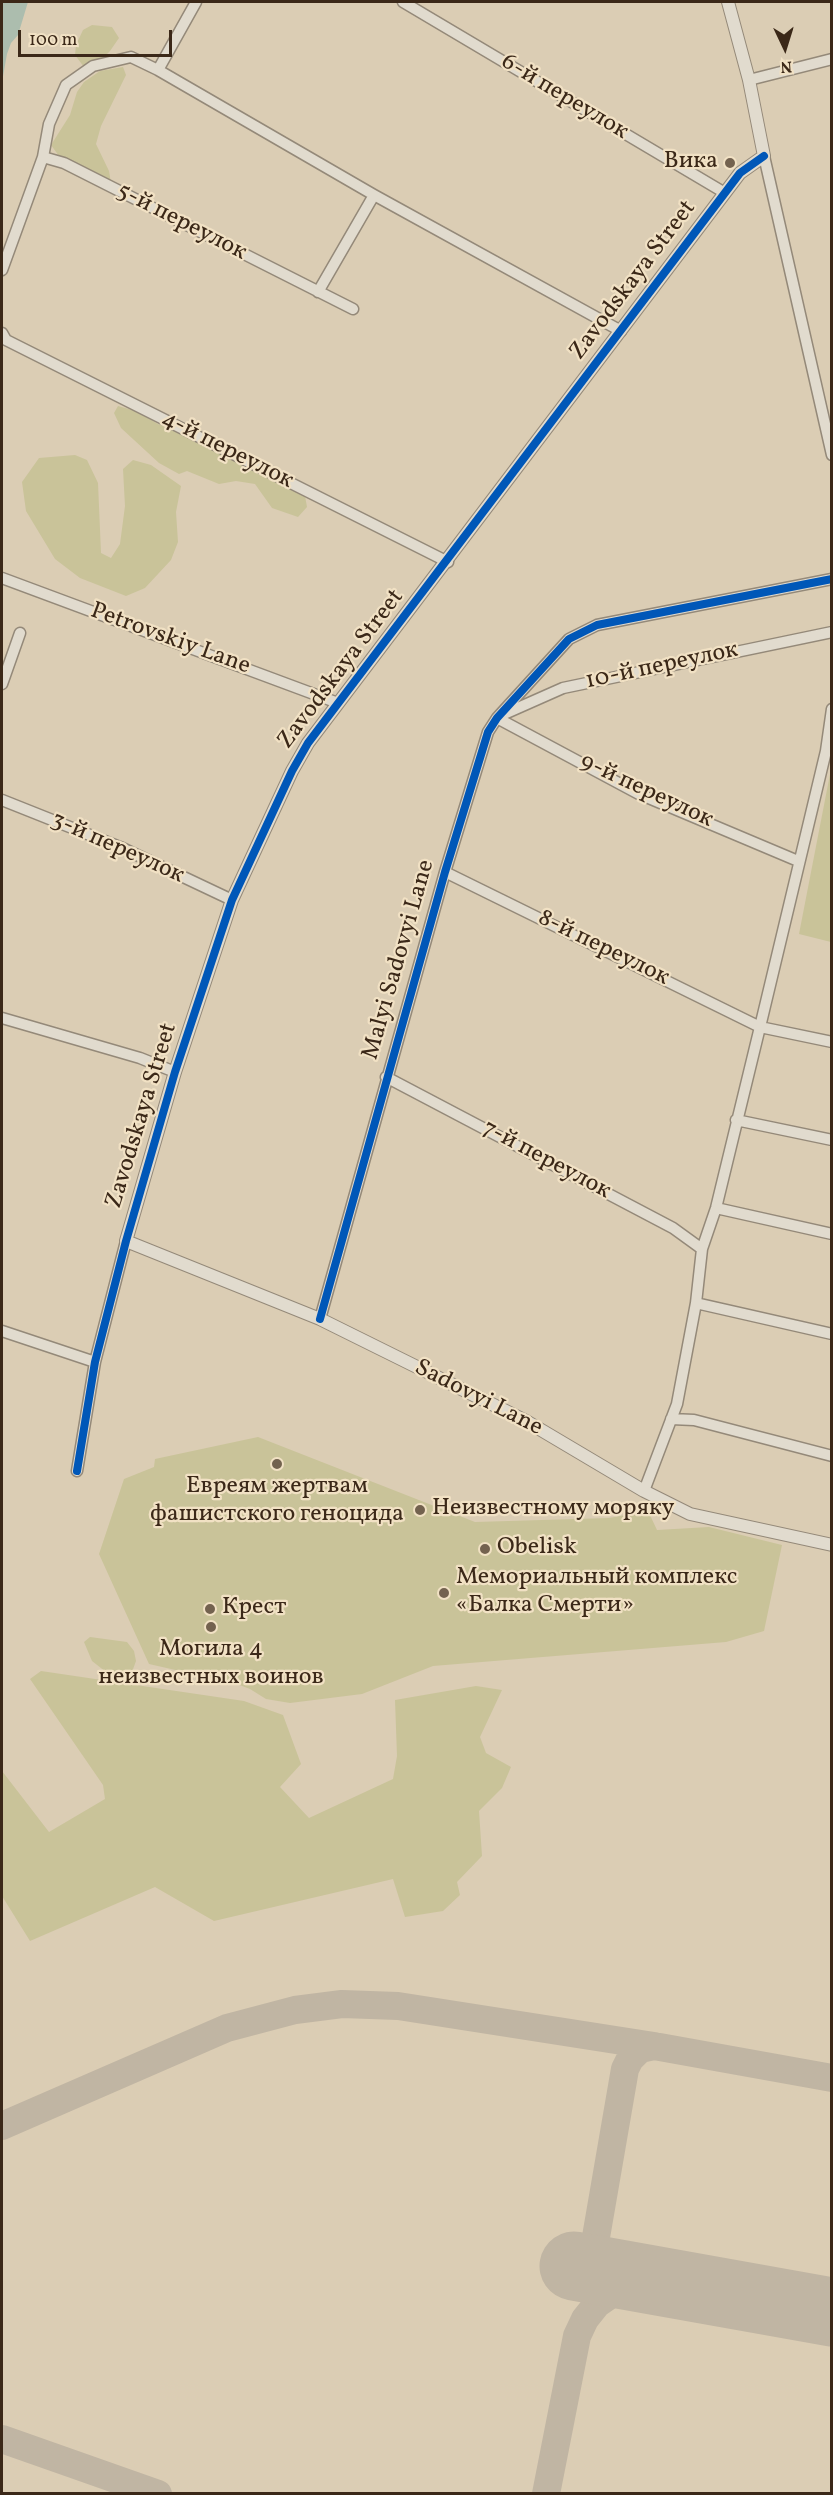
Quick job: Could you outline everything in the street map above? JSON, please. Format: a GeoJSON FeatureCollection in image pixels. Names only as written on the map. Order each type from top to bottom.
{"type":"FeatureCollection","features":[{"type":"Feature","properties":{"kind":"street"},"geometry":{"type":"LineString","coordinates":[[158,70],[196,2]]}},
{"type":"Feature","properties":{"kind":"street","name":"6-й переулок"},"geometry":{"type":"LineString","coordinates":[[404,2],[725,193]]}},
{"type":"Feature","properties":{"kind":"street"},"geometry":{"type":"LineString","coordinates":[[728,2],[749,80],[831,455]]}},
{"type":"Feature","properties":{"kind":"street"},"geometry":{"type":"LineString","coordinates":[[2,270],[43,157],[49,124],[66,85],[93,66],[131,57],[158,70],[374,195],[621,332]]}},
{"type":"Feature","properties":{"kind":"street"},"geometry":{"type":"LineString","coordinates":[[749,80],[831,59]]}},
{"type":"Feature","properties":{"kind":"street","name":"Zavodskaya Street"},"geometry":{"type":"LineString","coordinates":[[77,1471],[95,1362],[126,1241],[175,1072],[232,900],[292,771],[308,743],[448,562],[725,193],[747,167],[764,156]]}},
{"type":"Feature","properties":{"kind":"street","name":"5-й переулок"},"geometry":{"type":"LineString","coordinates":[[43,157],[64,163],[353,309]]}},
{"type":"Feature","properties":{"kind":"street"},"geometry":{"type":"LineString","coordinates":[[318,292],[374,195]]}},
{"type":"Feature","properties":{"kind":"street","name":"4-й переулок"},"geometry":{"type":"LineString","coordinates":[[4,337],[448,562]]}},
{"type":"Feature","properties":{"kind":"street","name":"Petrovskiy Lane"},"geometry":{"type":"LineString","coordinates":[[2,578],[338,703]]}},
{"type":"Feature","properties":{"kind":"street","name":"Malyi Sadovyi Lane"},"geometry":{"type":"LineString","coordinates":[[320,1319],[445,872],[488,732],[497,718],[569,639],[597,625],[831,579]]}},
{"type":"Feature","properties":{"kind":"street","name":"10-й переулок"},"geometry":{"type":"LineString","coordinates":[[497,718],[563,688],[831,632]]}},
{"type":"Feature","properties":{"kind":"street"},"geometry":{"type":"LineString","coordinates":[[2,684],[20,633]]}},
{"type":"Feature","properties":{"kind":"street"},"geometry":{"type":"LineString","coordinates":[[644,1491],[677,1404],[696,1303],[702,1249],[716,1208],[826,751],[831,709]]}},
{"type":"Feature","properties":{"kind":"street","name":"9-й переулок"},"geometry":{"type":"LineString","coordinates":[[497,718],[639,794],[798,861]]}},
{"type":"Feature","properties":{"kind":"street","name":"3-й переулок"},"geometry":{"type":"LineString","coordinates":[[2,800],[120,847],[232,900]]}},
{"type":"Feature","properties":{"kind":"street","name":"8-й переулок"},"geometry":{"type":"LineString","coordinates":[[445,872],[760,1027],[831,1042]]}},
{"type":"Feature","properties":{"kind":"street"},"geometry":{"type":"LineString","coordinates":[[2,1018],[141,1058],[175,1072]]}},
{"type":"Feature","properties":{"kind":"street","name":"7-й переулок"},"geometry":{"type":"LineString","coordinates":[[386,1077],[674,1228],[702,1249]]}},
{"type":"Feature","properties":{"kind":"street"},"geometry":{"type":"LineString","coordinates":[[736,1120],[831,1140]]}},
{"type":"Feature","properties":{"kind":"street"},"geometry":{"type":"LineString","coordinates":[[716,1208],[831,1234]]}},
{"type":"Feature","properties":{"kind":"street","name":"Sadovyi Lane"},"geometry":{"type":"LineString","coordinates":[[126,1241],[320,1319],[526,1421],[644,1491],[690,1514],[831,1545]]}},
{"type":"Feature","properties":{"kind":"street"},"geometry":{"type":"LineString","coordinates":[[696,1303],[831,1334]]}},
{"type":"Feature","properties":{"kind":"street"},"geometry":{"type":"LineString","coordinates":[[2,1331],[95,1362]]}},
{"type":"Feature","properties":{"kind":"street"},"geometry":{"type":"LineString","coordinates":[[671,1419],[694,1420],[831,1456]]}},
{"type":"Feature","properties":{"kind":"shaded area"},"geometry":{"type":"Polygon","coordinates":[[[2,2],[28,2],[18,35],[11,43],[7,54],[2,82],[2,2]]]}},
{"type":"Feature","properties":{"kind":"shaded area"},"geometry":{"type":"Polygon","coordinates":[[[92,25],[112,27],[119,38],[99,62],[84,67],[75,55],[76,45],[83,30],[92,25]]]}},
{"type":"Feature","properties":{"kind":"shaded area"},"geometry":{"type":"Polygon","coordinates":[[[123,67],[126,75],[101,126],[96,144],[109,171],[111,183],[64,163],[51,145],[70,115],[77,92],[84,82],[100,71],[123,67]]]}},
{"type":"Feature","properties":{"kind":"shaded area"},"geometry":{"type":"Polygon","coordinates":[[[118,406],[136,411],[305,496],[307,507],[298,517],[272,508],[255,484],[236,481],[219,484],[187,471],[179,474],[159,463],[121,428],[114,413],[118,406]]]}},
{"type":"Feature","properties":{"kind":"shaded area"},"geometry":{"type":"Polygon","coordinates":[[[75,455],[87,460],[98,483],[101,553],[111,558],[120,544],[125,506],[123,469],[133,460],[151,465],[181,486],[176,512],[178,542],[171,560],[145,588],[126,596],[80,578],[55,559],[26,511],[22,482],[39,458],[75,455]]]}},
{"type":"Feature","properties":{"kind":"shaded area"},"geometry":{"type":"Polygon","coordinates":[[[831,769],[832,942],[799,934],[831,769]]]}},
{"type":"Feature","properties":{"kind":"shaded area","name":"Мемориальный комплекс «Балка Смерти»"},"geometry":{"type":"Polygon","coordinates":[[[258,1437],[475,1522],[609,1518],[648,1511],[657,1530],[709,1527],[782,1545],[764,1631],[726,1642],[433,1666],[362,1694],[290,1703],[266,1699],[237,1684],[149,1664],[99,1554],[124,1479],[154,1467],[155,1459],[258,1437]]]}},
{"type":"Feature","properties":{"kind":"shaded area"},"geometry":{"type":"Polygon","coordinates":[[[90,1637],[127,1642],[134,1651],[136,1661],[132,1672],[106,1672],[92,1661],[84,1642],[90,1637]]]}},
{"type":"Feature","properties":{"kind":"shaded area"},"geometry":{"type":"Polygon","coordinates":[[[41,1671],[244,1701],[283,1715],[301,1764],[280,1787],[309,1818],[393,1779],[397,1756],[395,1700],[476,1686],[502,1690],[480,1737],[486,1753],[511,1767],[502,1788],[479,1811],[482,1856],[457,1882],[460,1895],[443,1911],[405,1917],[393,1879],[214,1921],[155,1887],[30,1941],[2,1896],[2,1771],[49,1832],[105,1799],[103,1785],[30,1679],[41,1671]]]}},
{"type":"Feature","properties":{"kind":"taxiway"},"geometry":{"type":"LineString","coordinates":[[2,2126],[227,2028],[295,2010],[342,2004],[398,2006],[654,2046],[832,2078]]}},
{"type":"Feature","properties":{"kind":"taxiway"},"geometry":{"type":"LineString","coordinates":[[620,2275],[600,2263],[597,2257],[596,2237],[625,2069],[630,2059],[640,2049],[654,2046]]}},
{"type":"Feature","properties":{"kind":"taxiway"},"geometry":{"type":"LineString","coordinates":[[546,2494],[577,2336],[585,2319],[597,2304],[620,2288],[662,2282]]}},
{"type":"Feature","properties":{"kind":"taxiway"},"geometry":{"type":"LineString","coordinates":[[2,2439],[158,2494]]}},
{"type":"Feature","properties":{"kind":"runway"},"geometry":{"type":"LineString","coordinates":[[574,2266],[832,2312]]}},
{"type":"Feature","properties":{"kind":"cycle path"},"geometry":{"type":"LineString","coordinates":[[77,1471],[95,1362],[126,1241],[175,1072],[232,900],[292,771],[308,743],[740,173],[764,156]]}},
{"type":"Feature","properties":{"kind":"cycle path"},"geometry":{"type":"LineString","coordinates":[[320,1319],[445,872],[488,732],[497,718],[569,639],[597,625],[832,579]]}},
{"type":"Feature","properties":{"kind":"place","name":"Вика"},"geometry":{"type":"Point","coordinates":[730,163]}},
{"type":"Feature","properties":{"kind":"place","name":"Евреям жертвам фашистского геноцида"},"geometry":{"type":"Point","coordinates":[277,1464]}},
{"type":"Feature","properties":{"kind":"place","name":"Неизвестному моряку"},"geometry":{"type":"Point","coordinates":[420,1510]}},
{"type":"Feature","properties":{"kind":"place","name":"Obelisk"},"geometry":{"type":"Point","coordinates":[485,1549]}},
{"type":"Feature","properties":{"kind":"place","name":"Мемориальный комплекс «Балка Смерти»"},"geometry":{"type":"Point","coordinates":[444,1593]}},
{"type":"Feature","properties":{"kind":"place","name":"Крест"},"geometry":{"type":"Point","coordinates":[210,1609]}},
{"type":"Feature","properties":{"kind":"place","name":"Могила 4 неизвестных воинов"},"geometry":{"type":"Point","coordinates":[211,1627]}}]}
